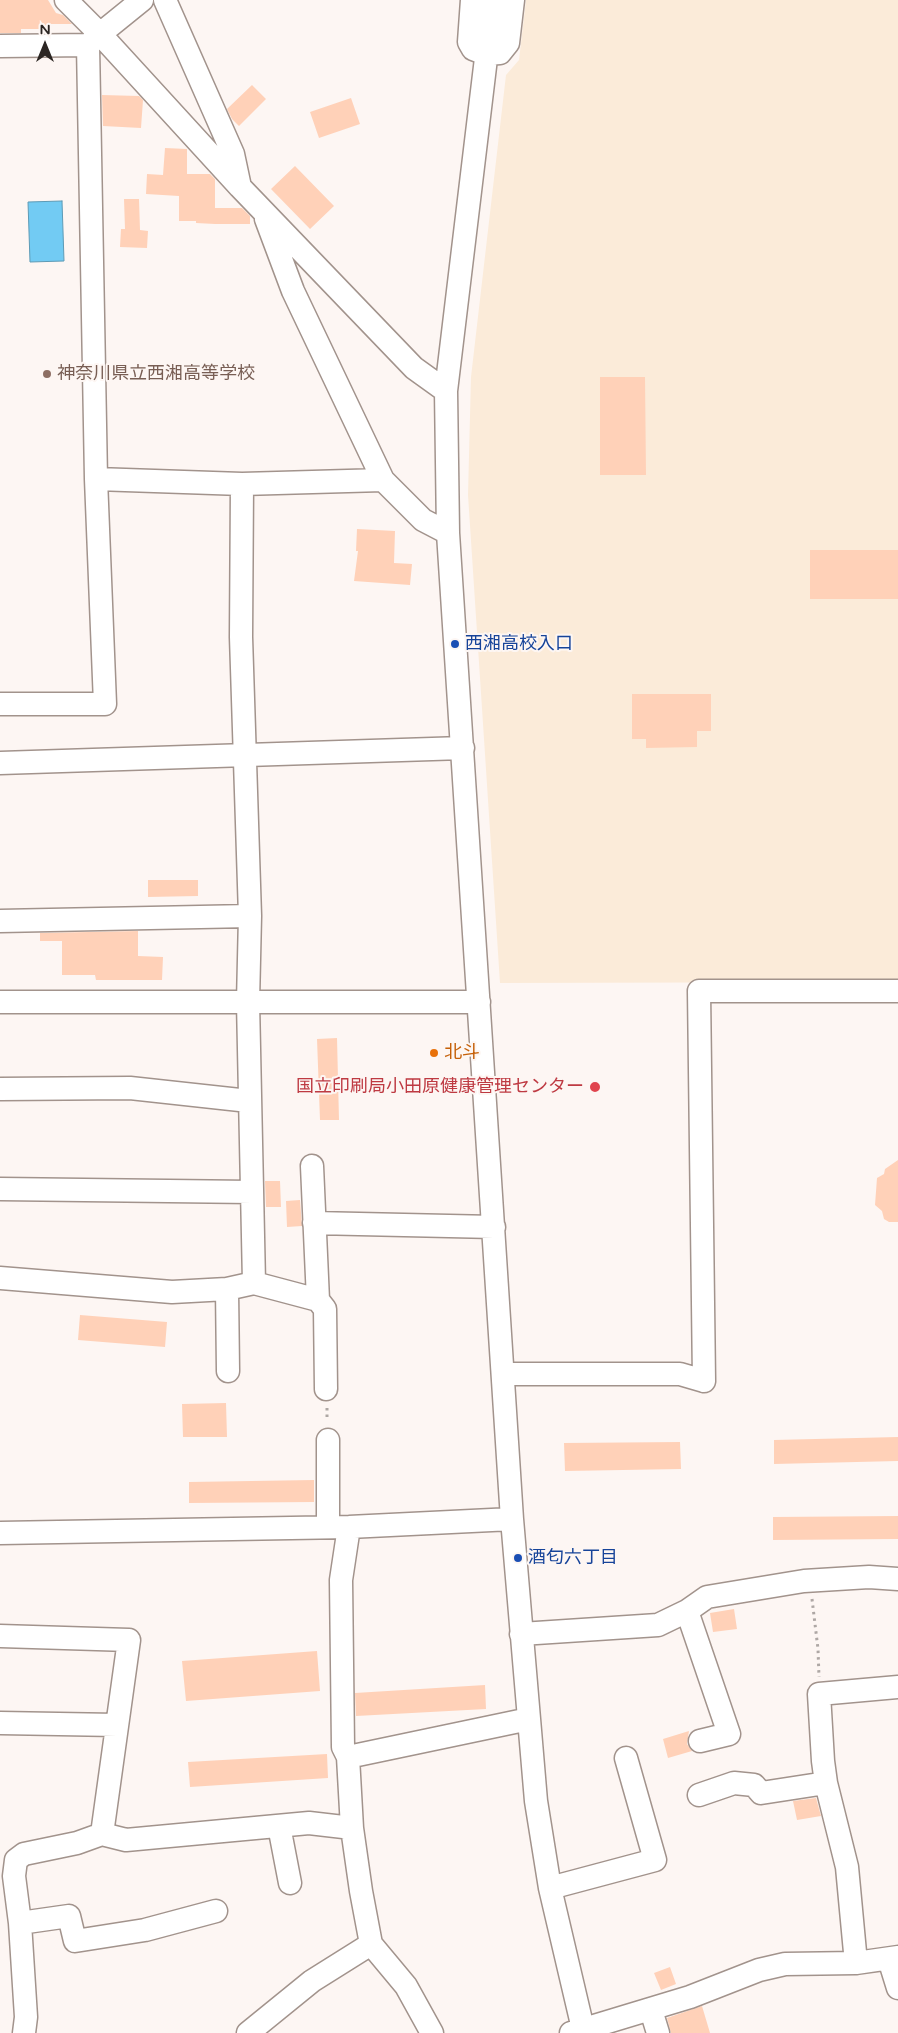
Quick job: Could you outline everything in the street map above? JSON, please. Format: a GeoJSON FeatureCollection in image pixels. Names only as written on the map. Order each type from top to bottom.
{"type":"FeatureCollection","features":[{"type":"Feature","properties":{"kind":"street"},"geometry":{"type":"LineString","coordinates":[[66,0],[94,39],[414,368],[446,392]]}},
{"type":"Feature","properties":{"kind":"street"},"geometry":{"type":"LineString","coordinates":[[0,704],[105,704],[96,479],[94,39],[115,0]]}},
{"type":"Feature","properties":{"kind":"street"},"geometry":{"type":"LineString","coordinates":[[0,46],[94,39],[142,0]]}},
{"type":"Feature","properties":{"kind":"street"},"geometry":{"type":"LineString","coordinates":[[165,0],[233,154],[240,187]]}},
{"type":"Feature","properties":{"kind":"street"},"geometry":{"type":"LineString","coordinates":[[472,0],[469,42],[473,49],[486,54],[500,53],[508,43],[513,0]]}},
{"type":"Feature","properties":{"kind":"street"},"geometry":{"type":"LineString","coordinates":[[493,0],[446,392],[448,533],[521,1634],[536,1801],[550,1888],[579,2032],[690,1997],[759,1970],[785,1964],[856,1963],[894,1958],[898,1988]]}},
{"type":"Feature","properties":{"kind":"street"},"geometry":{"type":"LineString","coordinates":[[263,211],[293,292],[383,480],[423,520],[448,533]]}},
{"type":"Feature","properties":{"kind":"street"},"geometry":{"type":"LineString","coordinates":[[96,479],[242,484],[383,480]]}},
{"type":"Feature","properties":{"kind":"street"},"geometry":{"type":"LineString","coordinates":[[242,484],[241,637],[250,916],[248,1002],[249,1101],[254,1283]]}},
{"type":"Feature","properties":{"kind":"street"},"geometry":{"type":"LineString","coordinates":[[0,763],[463,748]]}},
{"type":"Feature","properties":{"kind":"street"},"geometry":{"type":"LineString","coordinates":[[0,921],[250,916]]}},
{"type":"Feature","properties":{"kind":"street"},"geometry":{"type":"LineString","coordinates":[[504,1382],[680,1389],[704,1381],[699,991],[898,991]]}},
{"type":"Feature","properties":{"kind":"street"},"geometry":{"type":"LineString","coordinates":[[0,1002],[479,1002]]}},
{"type":"Feature","properties":{"kind":"street"},"geometry":{"type":"LineString","coordinates":[[0,1089],[130,1088],[249,1101]]}},
{"type":"Feature","properties":{"kind":"street"},"geometry":{"type":"LineString","coordinates":[[312,1166],[318,1300],[325,1309],[326,1389]]}},
{"type":"Feature","properties":{"kind":"street"},"geometry":{"type":"LineString","coordinates":[[0,1188],[252,1192]]}},
{"type":"Feature","properties":{"kind":"street"},"geometry":{"type":"LineString","coordinates":[[314,1223],[494,1227]]}},
{"type":"Feature","properties":{"kind":"street"},"geometry":{"type":"LineString","coordinates":[[0,1278],[172,1292],[227,1290],[254,1283],[318,1300]]}},
{"type":"Feature","properties":{"kind":"street"},"geometry":{"type":"LineString","coordinates":[[227,1290],[228,1371]]}},
{"type":"Feature","properties":{"kind":"street"},"geometry":{"type":"LineString","coordinates":[[328,1440],[338,1527],[341,1580],[343,1747],[348,1758],[352,1828],[361,1890],[371,1944],[406,1986],[432,2033]]}},
{"type":"Feature","properties":{"kind":"street"},"geometry":{"type":"LineString","coordinates":[[0,1533],[338,1527],[512,1519]]}},
{"type":"Feature","properties":{"kind":"street"},"geometry":{"type":"LineString","coordinates":[[521,1634],[658,1625],[687,1611],[707,1598],[810,1581],[869,1577],[898,1579]]}},
{"type":"Feature","properties":{"kind":"street"},"geometry":{"type":"LineString","coordinates":[[687,1611],[730,1734],[700,1741]]}},
{"type":"Feature","properties":{"kind":"street"},"geometry":{"type":"LineString","coordinates":[[0,1636],[129,1640],[102,1834]]}},
{"type":"Feature","properties":{"kind":"street"},"geometry":{"type":"LineString","coordinates":[[856,1963],[847,1868],[826,1783],[821,1742],[819,1694],[898,1687]]}},
{"type":"Feature","properties":{"kind":"street"},"geometry":{"type":"LineString","coordinates":[[348,1758],[529,1719]]}},
{"type":"Feature","properties":{"kind":"street"},"geometry":{"type":"LineString","coordinates":[[0,1723],[117,1725]]}},
{"type":"Feature","properties":{"kind":"street"},"geometry":{"type":"LineString","coordinates":[[550,1888],[655,1860],[626,1758]]}},
{"type":"Feature","properties":{"kind":"street"},"geometry":{"type":"LineString","coordinates":[[699,1795],[734,1783],[754,1785],[761,1793],[826,1783]]}},
{"type":"Feature","properties":{"kind":"street"},"geometry":{"type":"LineString","coordinates":[[24,2033],[26,2017],[20,1923],[14,1876],[16,1860],[24,1854],[77,1843],[102,1834],[126,1840],[309,1824],[352,1828]]}},
{"type":"Feature","properties":{"kind":"street"},"geometry":{"type":"LineString","coordinates":[[279,1826],[290,1884]]}},
{"type":"Feature","properties":{"kind":"street"},"geometry":{"type":"LineString","coordinates":[[20,1923],[70,1916],[75,1940],[145,1930],[216,1911]]}},
{"type":"Feature","properties":{"kind":"street"},"geometry":{"type":"LineString","coordinates":[[248,2033],[312,1981],[371,1944]]}},
{"type":"Feature","properties":{"kind":"street"},"geometry":{"type":"LineString","coordinates":[[651,2010],[658,2033]]}},
{"type":"Feature","properties":{"kind":"path"},"geometry":{"type":"LineString","coordinates":[[326,1389],[328,1440]]}},
{"type":"Feature","properties":{"kind":"path"},"geometry":{"type":"LineString","coordinates":[[810,1581],[818,1649],[819,1694]]}},
{"type":"Feature","properties":{"kind":"shaded area"},"geometry":{"type":"Polygon","coordinates":[[[526,0],[898,0],[898,982],[500,983],[468,495],[471,377],[506,75],[519,60],[526,0]]]}},
{"type":"Feature","properties":{"kind":"water"},"geometry":{"type":"Polygon","coordinates":[[[62,201],[64,261],[30,262],[28,202],[62,201]]]}},
{"type":"Feature","properties":{"kind":"building"},"geometry":{"type":"Polygon","coordinates":[[[0,0],[48,0],[56,13],[63,15],[72,24],[47,24],[47,29],[21,29],[21,33],[0,33],[0,0]]]}},
{"type":"Feature","properties":{"kind":"building"},"geometry":{"type":"Polygon","coordinates":[[[252,85],[266,99],[239,126],[232,119],[227,109],[252,85]]]}},
{"type":"Feature","properties":{"kind":"building"},"geometry":{"type":"Polygon","coordinates":[[[102,95],[139,96],[143,100],[141,128],[103,126],[102,95]]]}},
{"type":"Feature","properties":{"kind":"building"},"geometry":{"type":"Polygon","coordinates":[[[351,98],[360,124],[319,138],[310,112],[351,98]]]}},
{"type":"Feature","properties":{"kind":"building"},"geometry":{"type":"Polygon","coordinates":[[[165,148],[187,149],[187,174],[210,174],[215,179],[215,208],[242,208],[250,216],[250,224],[179,221],[179,196],[146,194],[147,174],[163,175],[165,148]]]}},
{"type":"Feature","properties":{"kind":"building"},"geometry":{"type":"Polygon","coordinates":[[[295,166],[334,206],[310,229],[271,189],[295,166]]]}},
{"type":"Feature","properties":{"kind":"building"},"geometry":{"type":"Polygon","coordinates":[[[124,199],[139,199],[140,230],[148,231],[147,248],[120,247],[121,229],[125,229],[124,199]]]}},
{"type":"Feature","properties":{"kind":"building"},"geometry":{"type":"Polygon","coordinates":[[[600,377],[645,377],[646,475],[600,475],[600,377]]]}},
{"type":"Feature","properties":{"kind":"building"},"geometry":{"type":"Polygon","coordinates":[[[357,529],[395,531],[394,563],[412,564],[410,585],[354,581],[358,551],[356,551],[357,529]]]}},
{"type":"Feature","properties":{"kind":"building"},"geometry":{"type":"Polygon","coordinates":[[[810,550],[898,550],[898,599],[810,599],[810,550]]]}},
{"type":"Feature","properties":{"kind":"building"},"geometry":{"type":"Polygon","coordinates":[[[632,694],[711,694],[711,731],[697,731],[697,747],[646,748],[646,739],[632,739],[632,694]]]}},
{"type":"Feature","properties":{"kind":"building"},"geometry":{"type":"Polygon","coordinates":[[[148,880],[198,880],[198,896],[148,897],[148,880]]]}},
{"type":"Feature","properties":{"kind":"building"},"geometry":{"type":"Polygon","coordinates":[[[138,931],[138,956],[163,957],[162,980],[96,980],[95,975],[62,975],[62,941],[40,941],[40,933],[138,931]]]}},
{"type":"Feature","properties":{"kind":"building"},"geometry":{"type":"Polygon","coordinates":[[[337,1038],[339,1120],[320,1120],[317,1039],[337,1038]]]}},
{"type":"Feature","properties":{"kind":"building"},"geometry":{"type":"Polygon","coordinates":[[[898,1160],[898,1222],[889,1222],[884,1219],[882,1211],[875,1205],[877,1178],[884,1174],[885,1169],[898,1160]]]}},
{"type":"Feature","properties":{"kind":"building"},"geometry":{"type":"Polygon","coordinates":[[[265,1181],[280,1181],[281,1207],[266,1207],[265,1181]]]}},
{"type":"Feature","properties":{"kind":"building"},"geometry":{"type":"Polygon","coordinates":[[[300,1200],[302,1226],[287,1227],[286,1201],[300,1200]]]}},
{"type":"Feature","properties":{"kind":"building"},"geometry":{"type":"Polygon","coordinates":[[[80,1315],[167,1322],[165,1347],[78,1340],[80,1315]]]}},
{"type":"Feature","properties":{"kind":"building"},"geometry":{"type":"Polygon","coordinates":[[[226,1403],[227,1437],[183,1437],[182,1404],[226,1403]]]}},
{"type":"Feature","properties":{"kind":"building"},"geometry":{"type":"Polygon","coordinates":[[[898,1437],[898,1461],[774,1464],[774,1440],[898,1437]]]}},
{"type":"Feature","properties":{"kind":"building"},"geometry":{"type":"Polygon","coordinates":[[[680,1442],[681,1469],[565,1471],[564,1443],[680,1442]]]}},
{"type":"Feature","properties":{"kind":"building"},"geometry":{"type":"Polygon","coordinates":[[[314,1480],[314,1502],[189,1503],[189,1482],[314,1480]]]}},
{"type":"Feature","properties":{"kind":"building"},"geometry":{"type":"Polygon","coordinates":[[[898,1516],[898,1539],[773,1540],[773,1517],[898,1516]]]}},
{"type":"Feature","properties":{"kind":"building"},"geometry":{"type":"Polygon","coordinates":[[[734,1609],[737,1629],[713,1632],[710,1613],[734,1609]]]}},
{"type":"Feature","properties":{"kind":"building"},"geometry":{"type":"Polygon","coordinates":[[[317,1651],[320,1691],[186,1701],[182,1661],[317,1651]]]}},
{"type":"Feature","properties":{"kind":"building"},"geometry":{"type":"Polygon","coordinates":[[[485,1685],[486,1709],[356,1716],[355,1693],[485,1685]]]}},
{"type":"Feature","properties":{"kind":"building"},"geometry":{"type":"Polygon","coordinates":[[[689,1731],[687,1744],[692,1751],[668,1758],[663,1739],[689,1731]]]}},
{"type":"Feature","properties":{"kind":"building"},"geometry":{"type":"Polygon","coordinates":[[[327,1754],[328,1778],[190,1787],[188,1762],[327,1754]]]}},
{"type":"Feature","properties":{"kind":"building"},"geometry":{"type":"Polygon","coordinates":[[[816,1798],[821,1816],[797,1820],[793,1801],[816,1798]]]}},
{"type":"Feature","properties":{"kind":"building"},"geometry":{"type":"Polygon","coordinates":[[[670,1967],[676,1984],[661,1990],[654,1973],[670,1967]]]}},
{"type":"Feature","properties":{"kind":"building"},"geometry":{"type":"Polygon","coordinates":[[[702,2006],[710,2033],[671,2033],[667,2018],[702,2006]]]}},
{"type":"Feature","properties":{"kind":"place","name":"神奈川県立西湘高等学校"},"geometry":{"type":"Point","coordinates":[47,374]}},
{"type":"Feature","properties":{"kind":"place","name":"西湘高校入口"},"geometry":{"type":"Point","coordinates":[455,644]}},
{"type":"Feature","properties":{"kind":"place","name":"北斗"},"geometry":{"type":"Point","coordinates":[434,1053]}},
{"type":"Feature","properties":{"kind":"place","name":"国立印刷局小田原健康管理センター"},"geometry":{"type":"Point","coordinates":[595,1087]}},
{"type":"Feature","properties":{"kind":"place","name":"酒匂六丁目"},"geometry":{"type":"Point","coordinates":[518,1558]}}]}
